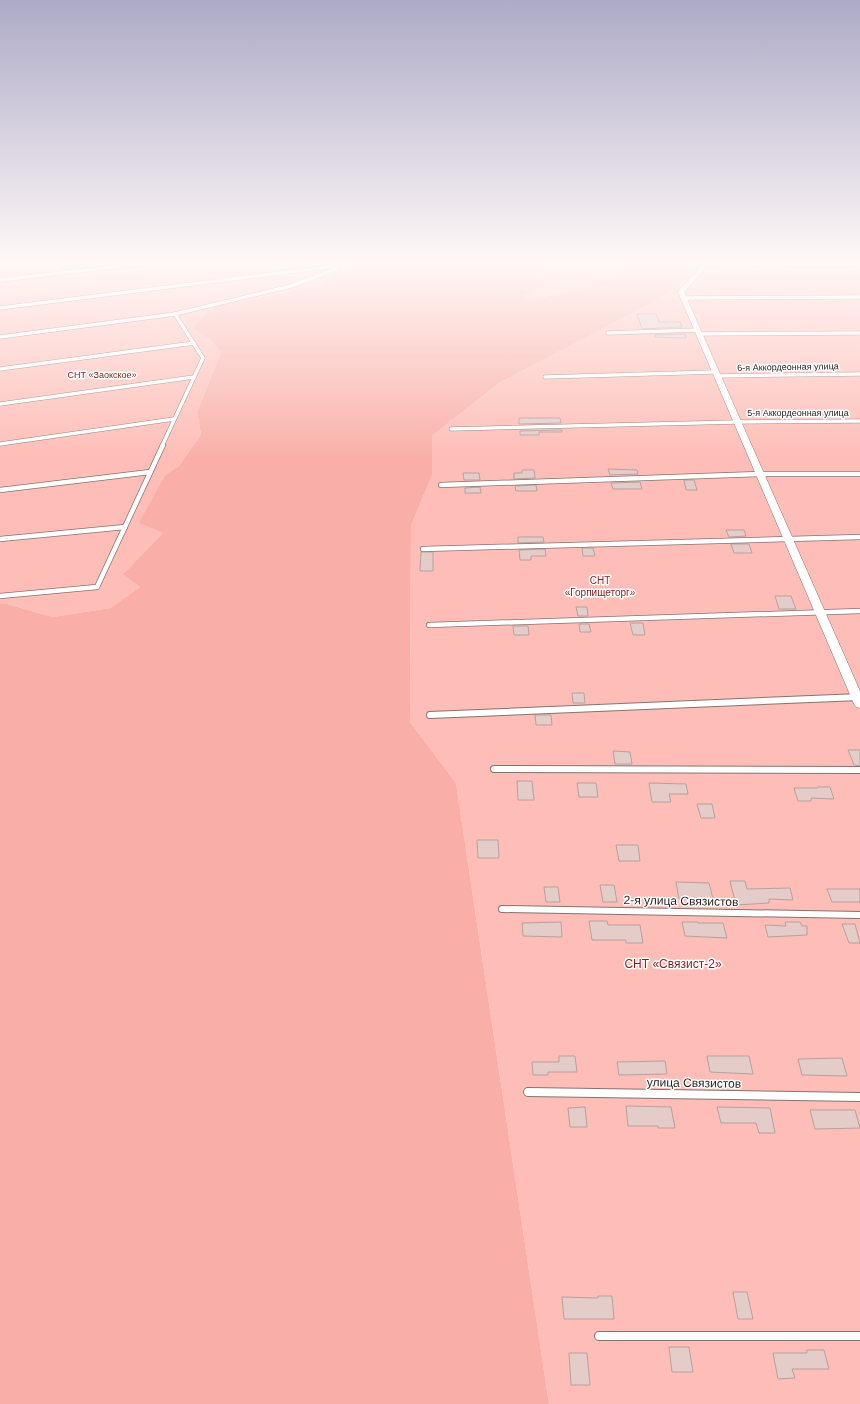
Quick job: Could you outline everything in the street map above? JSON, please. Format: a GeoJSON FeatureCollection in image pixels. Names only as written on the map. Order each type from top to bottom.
{"type":"FeatureCollection","features":[{"type":"Feature","properties":{"kind":"street"},"geometry":{"type":"LineString","coordinates":[[696,329],[859,700]]}},
{"type":"Feature","properties":{"kind":"lane"},"geometry":{"type":"LineString","coordinates":[[0,337],[65,329]]}},
{"type":"Feature","properties":{"kind":"lane"},"geometry":{"type":"LineString","coordinates":[[0,596],[97,587],[203,358],[185,329]]}},
{"type":"Feature","properties":{"kind":"lane"},"geometry":{"type":"LineString","coordinates":[[608,333],[860,333]]}},
{"type":"Feature","properties":{"kind":"lane"},"geometry":{"type":"LineString","coordinates":[[0,369],[194,343]]}},
{"type":"Feature","properties":{"kind":"lane","name":"6-я Аккордеонная улица"},"geometry":{"type":"LineString","coordinates":[[545,377],[716,374],[860,374]]}},
{"type":"Feature","properties":{"kind":"lane"},"geometry":{"type":"LineString","coordinates":[[0,404],[194,377]]}},
{"type":"Feature","properties":{"kind":"lane"},"geometry":{"type":"LineString","coordinates":[[0,444],[174,419]]}},
{"type":"Feature","properties":{"kind":"lane","name":"5-я Аккордеонная улица"},"geometry":{"type":"LineString","coordinates":[[451,429],[737,422],[860,421]]}},
{"type":"Feature","properties":{"kind":"lane"},"geometry":{"type":"LineString","coordinates":[[0,490],[150,472]]}},
{"type":"Feature","properties":{"kind":"lane"},"geometry":{"type":"LineString","coordinates":[[441,484],[760,474],[860,474]]}},
{"type":"Feature","properties":{"kind":"lane"},"geometry":{"type":"LineString","coordinates":[[0,539],[125,527]]}},
{"type":"Feature","properties":{"kind":"lane"},"geometry":{"type":"LineString","coordinates":[[423,549],[860,537]]}},
{"type":"Feature","properties":{"kind":"lane"},"geometry":{"type":"LineString","coordinates":[[429,625],[860,611]]}},
{"type":"Feature","properties":{"kind":"lane"},"geometry":{"type":"LineString","coordinates":[[430,715],[859,700]]}},
{"type":"Feature","properties":{"kind":"lane"},"geometry":{"type":"LineString","coordinates":[[494,769],[860,770]]}},
{"type":"Feature","properties":{"kind":"lane","name":"2-я улица Связистов"},"geometry":{"type":"LineString","coordinates":[[502,909],[860,915]]}},
{"type":"Feature","properties":{"kind":"lane","name":"улица Связистов"},"geometry":{"type":"LineString","coordinates":[[528,1092],[860,1097]]}},
{"type":"Feature","properties":{"kind":"lane"},"geometry":{"type":"LineString","coordinates":[[599,1336],[860,1336]]}},
{"type":"Feature","properties":{"kind":"green space","name":"СНТ «Заокское»"},"geometry":{"type":"Polygon","coordinates":[[[0,329],[194,329],[210,340],[221,352],[197,412],[201,434],[179,466],[165,475],[140,523],[163,533],[124,573],[140,587],[110,608],[53,617],[7,604],[0,604],[0,329]]]}},
{"type":"Feature","properties":{"kind":"green space"},"geometry":{"type":"Polygon","coordinates":[[[603,329],[860,329],[860,1404],[549,1404],[456,783],[410,722],[411,526],[432,475],[432,436],[499,383],[603,329]]]}},
{"type":"Feature","properties":{"kind":"shaded area"},"geometry":{"type":"Polygon","coordinates":[[[194,329],[603,329],[499,383],[432,436],[432,475],[411,526],[410,722],[456,783],[549,1404],[0,1404],[0,604],[7,604],[53,617],[110,608],[140,587],[123,574],[163,533],[139,523],[165,475],[179,466],[201,434],[197,412],[221,352],[210,340],[194,329]]]}},
{"type":"Feature","properties":{"kind":"building"},"geometry":{"type":"Polygon","coordinates":[[[685,334],[686,338],[655,337],[655,335],[685,334]]]}},
{"type":"Feature","properties":{"kind":"building"},"geometry":{"type":"Polygon","coordinates":[[[519,418],[560,418],[561,423],[519,424],[519,418]]]}},
{"type":"Feature","properties":{"kind":"building"},"geometry":{"type":"Polygon","coordinates":[[[562,430],[562,432],[539,432],[539,435],[520,435],[520,431],[562,430]]]}},
{"type":"Feature","properties":{"kind":"building"},"geometry":{"type":"Polygon","coordinates":[[[608,469],[637,470],[638,474],[610,475],[608,469]]]}},
{"type":"Feature","properties":{"kind":"building"},"geometry":{"type":"Polygon","coordinates":[[[522,470],[534,470],[535,478],[514,479],[514,473],[522,473],[522,470]]]}},
{"type":"Feature","properties":{"kind":"building"},"geometry":{"type":"Polygon","coordinates":[[[463,473],[479,473],[480,480],[464,480],[463,473]]]}},
{"type":"Feature","properties":{"kind":"building"},"geometry":{"type":"Polygon","coordinates":[[[684,480],[694,480],[697,490],[686,490],[684,480]]]}},
{"type":"Feature","properties":{"kind":"building"},"geometry":{"type":"Polygon","coordinates":[[[640,482],[642,489],[613,489],[611,483],[640,482]]]}},
{"type":"Feature","properties":{"kind":"building"},"geometry":{"type":"Polygon","coordinates":[[[536,485],[537,491],[516,491],[515,486],[536,485]]]}},
{"type":"Feature","properties":{"kind":"building"},"geometry":{"type":"Polygon","coordinates":[[[480,487],[481,493],[465,493],[465,488],[480,487]]]}},
{"type":"Feature","properties":{"kind":"building"},"geometry":{"type":"Polygon","coordinates":[[[726,530],[744,530],[746,536],[729,537],[726,530]]]}},
{"type":"Feature","properties":{"kind":"building"},"geometry":{"type":"Polygon","coordinates":[[[518,537],[543,537],[544,542],[518,543],[518,537]]]}},
{"type":"Feature","properties":{"kind":"building"},"geometry":{"type":"Polygon","coordinates":[[[731,544],[749,544],[752,553],[734,553],[731,544]]]}},
{"type":"Feature","properties":{"kind":"building"},"geometry":{"type":"Polygon","coordinates":[[[582,548],[593,548],[595,556],[583,556],[582,548]]]}},
{"type":"Feature","properties":{"kind":"building"},"geometry":{"type":"Polygon","coordinates":[[[545,549],[546,556],[531,556],[531,560],[520,560],[519,550],[545,549]]]}},
{"type":"Feature","properties":{"kind":"building"},"geometry":{"type":"Polygon","coordinates":[[[421,552],[433,552],[433,571],[420,571],[421,552]]]}},
{"type":"Feature","properties":{"kind":"building"},"geometry":{"type":"Polygon","coordinates":[[[775,596],[791,596],[796,609],[779,609],[775,596]]]}},
{"type":"Feature","properties":{"kind":"building"},"geometry":{"type":"Polygon","coordinates":[[[576,607],[587,607],[588,616],[578,616],[576,607]]]}},
{"type":"Feature","properties":{"kind":"building"},"geometry":{"type":"Polygon","coordinates":[[[630,623],[643,623],[645,635],[633,635],[630,623]]]}},
{"type":"Feature","properties":{"kind":"building"},"geometry":{"type":"Polygon","coordinates":[[[579,624],[589,624],[591,632],[580,632],[579,624]]]}},
{"type":"Feature","properties":{"kind":"building"},"geometry":{"type":"Polygon","coordinates":[[[513,626],[528,626],[529,635],[514,635],[513,626]]]}},
{"type":"Feature","properties":{"kind":"building"},"geometry":{"type":"Polygon","coordinates":[[[572,693],[584,693],[585,703],[573,703],[572,693]]]}},
{"type":"Feature","properties":{"kind":"building"},"geometry":{"type":"Polygon","coordinates":[[[535,715],[551,715],[552,725],[536,725],[535,715]]]}},
{"type":"Feature","properties":{"kind":"building"},"geometry":{"type":"Polygon","coordinates":[[[848,750],[860,750],[860,766],[854,765],[848,750]]]}},
{"type":"Feature","properties":{"kind":"building"},"geometry":{"type":"Polygon","coordinates":[[[613,751],[630,752],[632,764],[615,764],[613,751]]]}},
{"type":"Feature","properties":{"kind":"building"},"geometry":{"type":"Polygon","coordinates":[[[517,781],[532,781],[534,800],[518,800],[517,781]]]}},
{"type":"Feature","properties":{"kind":"building"},"geometry":{"type":"Polygon","coordinates":[[[577,783],[596,783],[598,797],[579,797],[577,783]]]}},
{"type":"Feature","properties":{"kind":"building"},"geometry":{"type":"Polygon","coordinates":[[[649,783],[686,784],[688,794],[669,794],[671,802],[652,802],[649,783]]]}},
{"type":"Feature","properties":{"kind":"building"},"geometry":{"type":"Polygon","coordinates":[[[830,787],[834,799],[811,798],[811,801],[798,801],[794,788],[830,787]]]}},
{"type":"Feature","properties":{"kind":"building"},"geometry":{"type":"Polygon","coordinates":[[[697,804],[712,804],[715,818],[701,818],[697,804]]]}},
{"type":"Feature","properties":{"kind":"building"},"geometry":{"type":"Polygon","coordinates":[[[477,840],[498,840],[499,858],[478,858],[477,840]]]}},
{"type":"Feature","properties":{"kind":"building"},"geometry":{"type":"Polygon","coordinates":[[[616,845],[638,845],[640,861],[619,861],[616,845]]]}},
{"type":"Feature","properties":{"kind":"building"},"geometry":{"type":"Polygon","coordinates":[[[730,881],[745,881],[747,889],[790,888],[793,900],[769,899],[769,903],[736,905],[730,881]]]}},
{"type":"Feature","properties":{"kind":"building"},"geometry":{"type":"Polygon","coordinates":[[[676,882],[709,883],[713,899],[679,899],[676,882]]]}},
{"type":"Feature","properties":{"kind":"building"},"geometry":{"type":"Polygon","coordinates":[[[600,885],[614,885],[617,902],[603,902],[600,885]]]}},
{"type":"Feature","properties":{"kind":"building"},"geometry":{"type":"Polygon","coordinates":[[[544,887],[558,887],[560,902],[546,902],[544,887]]]}},
{"type":"Feature","properties":{"kind":"building"},"geometry":{"type":"Polygon","coordinates":[[[827,889],[860,889],[860,902],[832,902],[827,889]]]}},
{"type":"Feature","properties":{"kind":"building"},"geometry":{"type":"Polygon","coordinates":[[[589,921],[607,921],[608,925],[640,925],[643,943],[626,943],[626,940],[592,940],[589,921]]]}},
{"type":"Feature","properties":{"kind":"building"},"geometry":{"type":"Polygon","coordinates":[[[561,922],[562,937],[523,936],[522,923],[561,922]]]}},
{"type":"Feature","properties":{"kind":"building"},"geometry":{"type":"Polygon","coordinates":[[[682,922],[723,923],[727,938],[685,936],[682,922]]]}},
{"type":"Feature","properties":{"kind":"building"},"geometry":{"type":"Polygon","coordinates":[[[785,922],[800,922],[802,926],[807,926],[807,935],[768,937],[765,925],[786,926],[785,922]]]}},
{"type":"Feature","properties":{"kind":"building"},"geometry":{"type":"Polygon","coordinates":[[[842,924],[855,924],[860,943],[849,943],[842,924]]]}},
{"type":"Feature","properties":{"kind":"building"},"geometry":{"type":"Polygon","coordinates":[[[559,1056],[575,1056],[577,1072],[548,1072],[548,1075],[533,1075],[532,1062],[559,1062],[559,1056]]]}},
{"type":"Feature","properties":{"kind":"building"},"geometry":{"type":"Polygon","coordinates":[[[707,1056],[749,1056],[753,1074],[710,1072],[707,1056]]]}},
{"type":"Feature","properties":{"kind":"building"},"geometry":{"type":"Polygon","coordinates":[[[842,1058],[847,1076],[802,1075],[798,1059],[842,1058]]]}},
{"type":"Feature","properties":{"kind":"building"},"geometry":{"type":"Polygon","coordinates":[[[665,1061],[667,1074],[619,1075],[617,1062],[665,1061]]]}},
{"type":"Feature","properties":{"kind":"building"},"geometry":{"type":"Polygon","coordinates":[[[626,1106],[671,1107],[675,1128],[658,1128],[658,1126],[628,1126],[626,1106]]]}},
{"type":"Feature","properties":{"kind":"building"},"geometry":{"type":"Polygon","coordinates":[[[585,1107],[587,1127],[570,1127],[568,1108],[585,1107]]]}},
{"type":"Feature","properties":{"kind":"building"},"geometry":{"type":"Polygon","coordinates":[[[717,1107],[770,1108],[775,1133],[759,1133],[756,1123],[721,1123],[717,1107]]]}},
{"type":"Feature","properties":{"kind":"building"},"geometry":{"type":"Polygon","coordinates":[[[810,1110],[855,1110],[860,1128],[815,1129],[810,1110]]]}},
{"type":"Feature","properties":{"kind":"building"},"geometry":{"type":"Polygon","coordinates":[[[733,1292],[747,1292],[753,1319],[738,1319],[733,1292]]]}},
{"type":"Feature","properties":{"kind":"building"},"geometry":{"type":"Polygon","coordinates":[[[598,1296],[612,1296],[614,1319],[564,1319],[562,1297],[598,1298],[598,1296]]]}},
{"type":"Feature","properties":{"kind":"building"},"geometry":{"type":"Polygon","coordinates":[[[669,1347],[689,1347],[693,1372],[672,1372],[669,1347]]]}},
{"type":"Feature","properties":{"kind":"building"},"geometry":{"type":"Polygon","coordinates":[[[807,1350],[824,1350],[829,1369],[792,1369],[795,1378],[778,1379],[773,1353],[807,1353],[807,1350]]]}},
{"type":"Feature","properties":{"kind":"building"},"geometry":{"type":"Polygon","coordinates":[[[569,1353],[587,1353],[590,1385],[571,1385],[569,1353]]]}},
{"type":"Feature","properties":{"kind":"park label","name":"СНТ «Горпищеторг»"},"geometry":{"type":"Point","coordinates":[600,586]}},
{"type":"Feature","properties":{"kind":"park label","name":"СНТ «Связист-2»"},"geometry":{"type":"Point","coordinates":[673,964]}}]}
